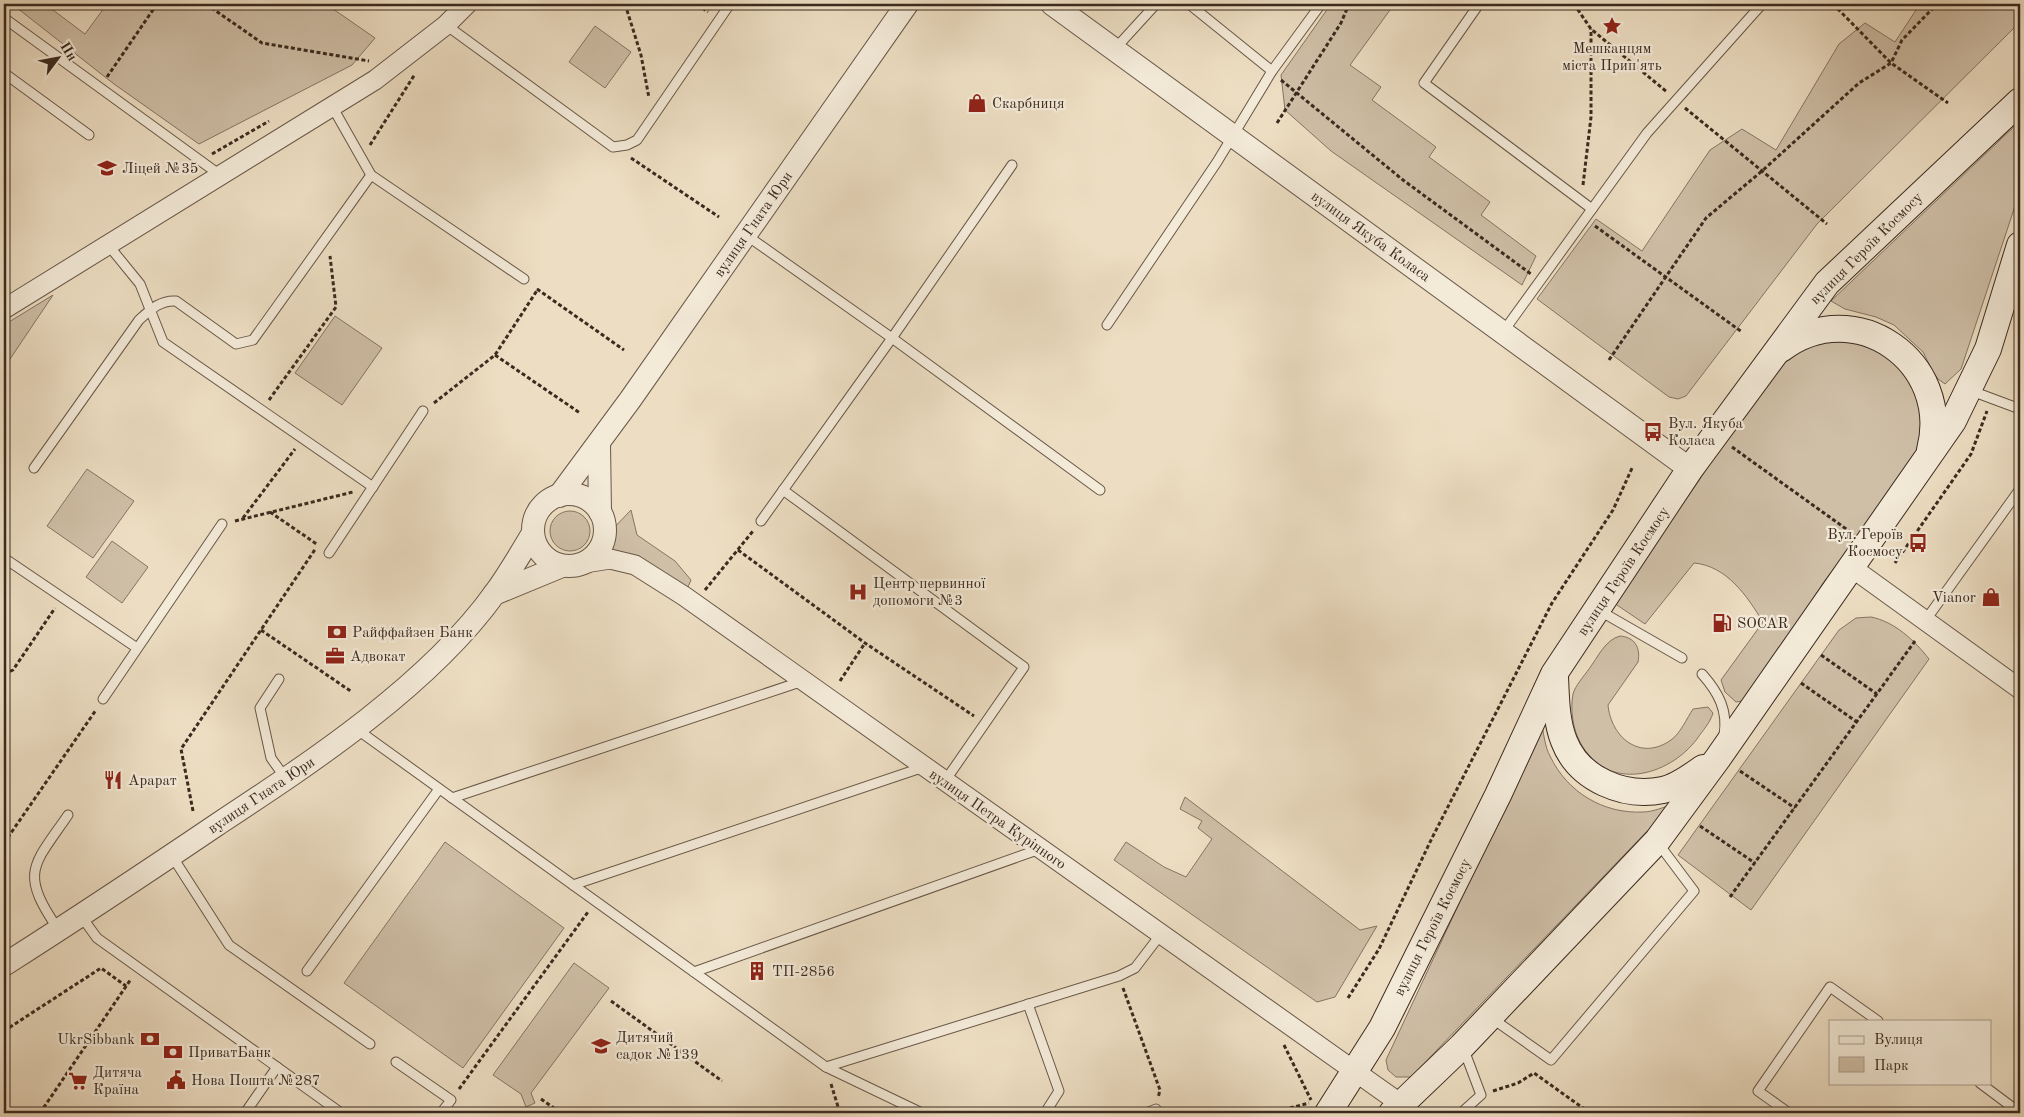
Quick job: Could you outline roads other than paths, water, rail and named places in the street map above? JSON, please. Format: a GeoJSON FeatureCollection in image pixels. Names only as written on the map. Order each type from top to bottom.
{"type":"FeatureCollection","features":[{"type":"Feature","properties":{"kind":"main road","name":"вулиця Героїв Космосу"},"geometry":{"type":"LineString","coordinates":[[1328,1113],[1382,1028],[1468,855],[1554,674],[1690,469],[1827,283],[2020,100]]}},
{"type":"Feature","properties":{"kind":"main road"},"geometry":{"type":"LineString","coordinates":[[1400,1109],[1657,841],[1719,755],[1953,420],[1988,349],[2020,245]]}},
{"type":"Feature","properties":{"kind":"main road"},"geometry":{"type":"LineString","coordinates":[[1774,354],[1799,338],[1827,329],[1847,329],[1866,333],[1884,340],[1900,351],[1914,365],[1924,382],[1931,400],[1934,420],[1928,458]]}},
{"type":"Feature","properties":{"kind":"main road"},"geometry":{"type":"LineString","coordinates":[[1554,674],[1557,714],[1564,742],[1582,767],[1608,786],[1635,793],[1665,790],[1691,776],[1719,755]]}},
{"type":"Feature","properties":{"kind":"street","name":"вулиця Гната Юри"},"geometry":{"type":"LineString","coordinates":[[558,496],[599,443],[907,4]]}},
{"type":"Feature","properties":{"kind":"street","name":"вулиця Якуба Коласа"},"geometry":{"type":"LineString","coordinates":[[1052,4],[1690,469]]}},
{"type":"Feature","properties":{"kind":"street"},"geometry":{"type":"LineString","coordinates":[[4,309],[332,108],[394,65],[446,25],[463,5]]}},
{"type":"Feature","properties":{"kind":"street"},"geometry":{"type":"LineString","coordinates":[[599,443],[600,512],[604,523],[605,535],[602,546],[595,556],[585,563],[574,566],[562,566],[551,562],[542,554],[536,544],[533,533],[535,521],[540,510],[548,502],[558,496],[570,494],[582,497],[592,503],[600,512]]}},
{"type":"Feature","properties":{"kind":"street","name":"вулиця Гната Юри"},"geometry":{"type":"LineString","coordinates":[[4,965],[286,779],[355,728],[432,662],[494,594],[533,533]]}},
{"type":"Feature","properties":{"kind":"street","name":"вулиця Петра Курінного"},"geometry":{"type":"LineString","coordinates":[[585,563],[610,559],[635,565],[684,596],[1355,1072],[1400,1109]]}},
{"type":"Feature","properties":{"kind":"street","name":"вулиця Гната Юри"},"geometry":{"type":"LineString","coordinates":[[494,594],[562,566]]}},
{"type":"Feature","properties":{"kind":"street"},"geometry":{"type":"LineString","coordinates":[[1851,568],[2020,689]]}},
{"type":"Feature","properties":{"kind":"lane"},"geometry":{"type":"LineString","coordinates":[[446,25],[614,146],[627,145],[637,140],[730,4]]}},
{"type":"Feature","properties":{"kind":"lane"},"geometry":{"type":"LineString","coordinates":[[1114,50],[1156,4]]}},
{"type":"Feature","properties":{"kind":"lane"},"geometry":{"type":"LineString","coordinates":[[1189,4],[1272,71]]}},
{"type":"Feature","properties":{"kind":"lane"},"geometry":{"type":"LineString","coordinates":[[1107,325],[1234,136],[1272,71],[1321,4]]}},
{"type":"Feature","properties":{"kind":"lane"},"geometry":{"type":"LineString","coordinates":[[1479,4],[1424,83],[1592,209]]}},
{"type":"Feature","properties":{"kind":"lane"},"geometry":{"type":"LineString","coordinates":[[1503,332],[1647,134],[1675,99],[1762,4]]}},
{"type":"Feature","properties":{"kind":"lane"},"geometry":{"type":"LineString","coordinates":[[4,18],[220,175]]}},
{"type":"Feature","properties":{"kind":"lane"},"geometry":{"type":"LineString","coordinates":[[4,73],[89,136]]}},
{"type":"Feature","properties":{"kind":"lane"},"geometry":{"type":"LineString","coordinates":[[332,108],[371,175],[524,280]]}},
{"type":"Feature","properties":{"kind":"lane"},"geometry":{"type":"LineString","coordinates":[[761,521],[892,338],[1012,165]]}},
{"type":"Feature","properties":{"kind":"lane"},"geometry":{"type":"LineString","coordinates":[[34,468],[139,320],[151,309],[166,300],[176,300],[236,344],[253,340],[371,175]]}},
{"type":"Feature","properties":{"kind":"lane"},"geometry":{"type":"LineString","coordinates":[[746,234],[1100,490]]}},
{"type":"Feature","properties":{"kind":"lane"},"geometry":{"type":"LineString","coordinates":[[109,246],[140,284],[163,342],[373,487]]}},
{"type":"Feature","properties":{"kind":"lane"},"geometry":{"type":"LineString","coordinates":[[1969,390],[2020,409]]}},
{"type":"Feature","properties":{"kind":"lane"},"geometry":{"type":"LineString","coordinates":[[329,553],[424,411]]}},
{"type":"Feature","properties":{"kind":"lane"},"geometry":{"type":"LineString","coordinates":[[1925,622],[2020,489]]}},
{"type":"Feature","properties":{"kind":"lane"},"geometry":{"type":"LineString","coordinates":[[783,490],[1024,667],[945,781]]}},
{"type":"Feature","properties":{"kind":"lane"},"geometry":{"type":"LineString","coordinates":[[103,699],[222,524]]}},
{"type":"Feature","properties":{"kind":"lane"},"geometry":{"type":"LineString","coordinates":[[4,558],[138,648]]}},
{"type":"Feature","properties":{"kind":"lane"},"geometry":{"type":"LineString","coordinates":[[1597,609],[1682,658]]}},
{"type":"Feature","properties":{"kind":"lane"},"geometry":{"type":"LineString","coordinates":[[1702,674],[1724,708],[1727,721],[1719,755]]}},
{"type":"Feature","properties":{"kind":"lane"},"geometry":{"type":"LineString","coordinates":[[279,679],[260,708],[270,758],[286,779]]}},
{"type":"Feature","properties":{"kind":"lane"},"geometry":{"type":"LineString","coordinates":[[452,798],[803,681]]}},
{"type":"Feature","properties":{"kind":"lane"},"geometry":{"type":"LineString","coordinates":[[355,728],[826,1067],[922,1113]]}},
{"type":"Feature","properties":{"kind":"lane"},"geometry":{"type":"LineString","coordinates":[[573,885],[924,766]]}},
{"type":"Feature","properties":{"kind":"lane"},"geometry":{"type":"LineString","coordinates":[[307,971],[440,789]]}},
{"type":"Feature","properties":{"kind":"lane"},"geometry":{"type":"LineString","coordinates":[[59,930],[37,894],[34,877],[36,860],[68,816]]}},
{"type":"Feature","properties":{"kind":"lane"},"geometry":{"type":"LineString","coordinates":[[1490,1017],[1551,1060],[1694,890],[1657,841]]}},
{"type":"Feature","properties":{"kind":"lane"},"geometry":{"type":"LineString","coordinates":[[694,972],[1041,849]]}},
{"type":"Feature","properties":{"kind":"lane"},"geometry":{"type":"LineString","coordinates":[[172,855],[229,945],[370,1044]]}},
{"type":"Feature","properties":{"kind":"lane"},"geometry":{"type":"LineString","coordinates":[[80,916],[97,938],[341,1113]]}},
{"type":"Feature","properties":{"kind":"lane"},"geometry":{"type":"LineString","coordinates":[[826,1067],[1119,976],[1135,968],[1161,934]]}},
{"type":"Feature","properties":{"kind":"lane"},"geometry":{"type":"LineString","coordinates":[[1789,1113],[1758,1091],[1830,987],[1877,1020]]}},
{"type":"Feature","properties":{"kind":"lane"},"geometry":{"type":"LineString","coordinates":[[1028,1004],[1059,1091],[1045,1113]]}},
{"type":"Feature","properties":{"kind":"lane"},"geometry":{"type":"LineString","coordinates":[[1461,1113],[1481,1095],[1462,1046]]}},
{"type":"Feature","properties":{"kind":"lane"},"geometry":{"type":"LineString","coordinates":[[396,1062],[451,1100],[441,1113]]}},
{"type":"Feature","properties":{"kind":"lane"},"geometry":{"type":"LineString","coordinates":[[244,1113],[277,1068]]}},
{"type":"Feature","properties":{"kind":"lane"},"geometry":{"type":"LineString","coordinates":[[1981,1084],[2020,1113]]}},
{"type":"Feature","properties":{"kind":"lane"},"geometry":{"type":"LineString","coordinates":[[1146,1113],[1156,1109]]}},
{"type":"Feature","properties":{"kind":"place","name":"Мешканцям міста Прип'ять"},"geometry":{"type":"Point","coordinates":[1612,26]}},
{"type":"Feature","properties":{"kind":"place","name":"Скарбниця"},"geometry":{"type":"Point","coordinates":[977,103]}},
{"type":"Feature","properties":{"kind":"place","name":"Ліцей №35"},"geometry":{"type":"Point","coordinates":[107,168]}},
{"type":"Feature","properties":{"kind":"place","name":"Вул. Якуба Коласа"},"geometry":{"type":"Point","coordinates":[1653,432]}},
{"type":"Feature","properties":{"kind":"place","name":"Вул. Героїв Космосу"},"geometry":{"type":"Point","coordinates":[1918,543]}},
{"type":"Feature","properties":{"kind":"place","name":"Центр первинної допомоги №3"},"geometry":{"type":"Point","coordinates":[858,592]}},
{"type":"Feature","properties":{"kind":"place","name":"Vianor"},"geometry":{"type":"Point","coordinates":[1991,597]}},
{"type":"Feature","properties":{"kind":"place","name":"SOCAR"},"geometry":{"type":"Point","coordinates":[1722,623]}},
{"type":"Feature","properties":{"kind":"place","name":"Райффайзен Банк"},"geometry":{"type":"Point","coordinates":[337,632]}},
{"type":"Feature","properties":{"kind":"place","name":"Адвокат"},"geometry":{"type":"Point","coordinates":[335,656]}},
{"type":"Feature","properties":{"kind":"place","name":"Арарат"},"geometry":{"type":"Point","coordinates":[113,780]}},
{"type":"Feature","properties":{"kind":"place","name":"ТП-2856"},"geometry":{"type":"Point","coordinates":[757,971]}},
{"type":"Feature","properties":{"kind":"place","name":"UkrSibbank"},"geometry":{"type":"Point","coordinates":[150,1039]}},
{"type":"Feature","properties":{"kind":"place","name":"Дитячий садок №139"},"geometry":{"type":"Point","coordinates":[601,1046]}},
{"type":"Feature","properties":{"kind":"place","name":"ПриватБанк"},"geometry":{"type":"Point","coordinates":[173,1052]}},
{"type":"Feature","properties":{"kind":"place","name":"Нова Пошта №287"},"geometry":{"type":"Point","coordinates":[176,1080]}},
{"type":"Feature","properties":{"kind":"place","name":"Дитяча Країна"},"geometry":{"type":"Point","coordinates":[78,1081]}}]}
